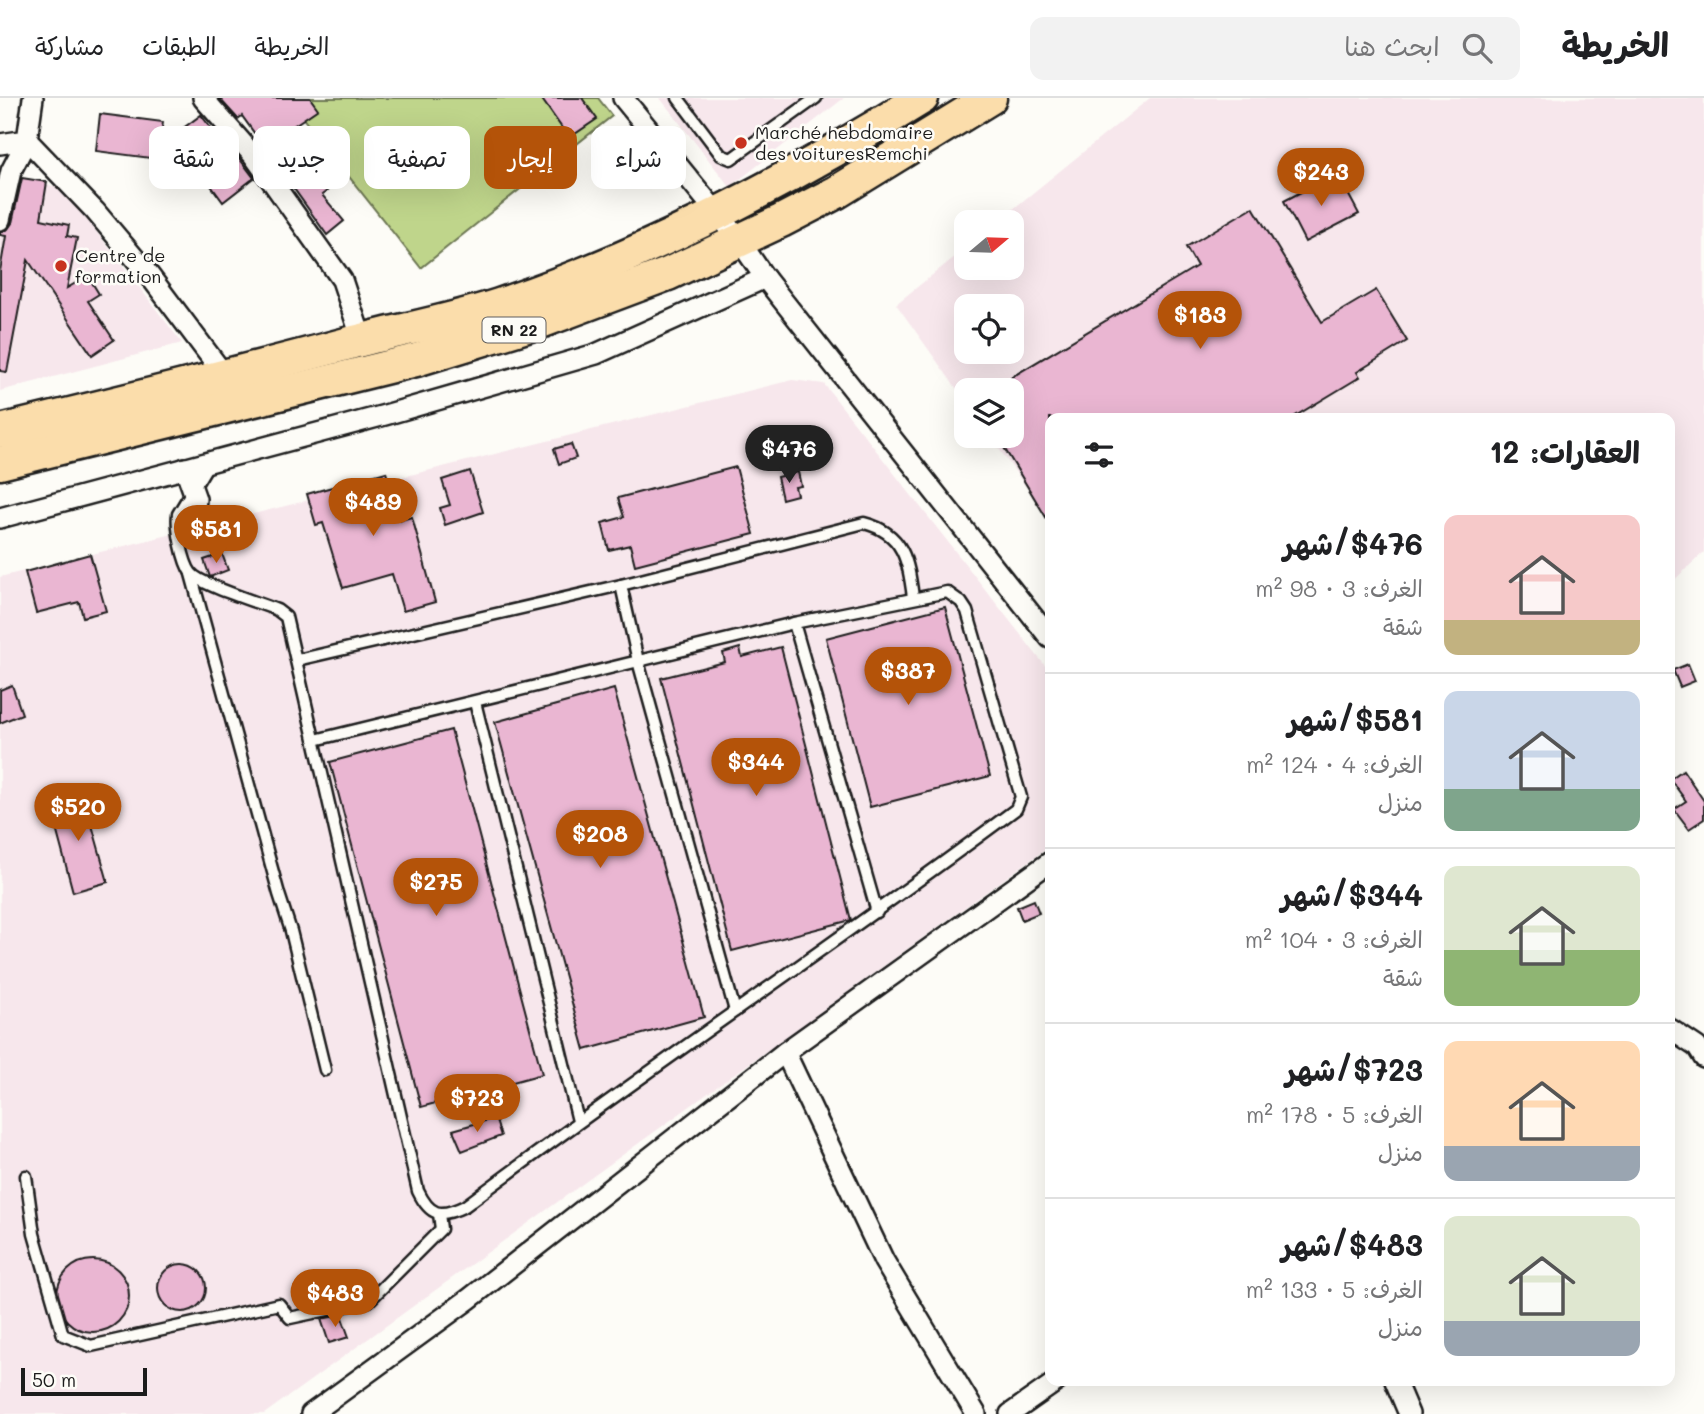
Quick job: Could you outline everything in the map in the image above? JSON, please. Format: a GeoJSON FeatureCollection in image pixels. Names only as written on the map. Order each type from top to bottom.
{"type":"FeatureCollection","features":[{"type":"Feature","properties":{"kind":"highway","name":"RN 22"},"geometry":{"type":"LineString","coordinates":[[0,431],[498,305],[661,241],[717,214],[815,162],[922,98]]}},
{"type":"Feature","properties":{"kind":"highway","name":"RN 22"},"geometry":{"type":"LineString","coordinates":[[0,463],[416,360],[556,316],[668,274],[837,192],[990,98]]}},
{"type":"Feature","properties":{"kind":"street"},"geometry":{"type":"LineString","coordinates":[[0,220],[11,171],[27,140],[33,98]]}},
{"type":"Feature","properties":{"kind":"street"},"geometry":{"type":"LineString","coordinates":[[203,98],[253,155],[342,280],[362,340]]}},
{"type":"Feature","properties":{"kind":"street"},"geometry":{"type":"LineString","coordinates":[[623,98],[739,240],[765,278],[1045,632]]}},
{"type":"Feature","properties":{"kind":"street"},"geometry":{"type":"LineString","coordinates":[[0,144],[27,140]]}},
{"type":"Feature","properties":{"kind":"street"},"geometry":{"type":"LineString","coordinates":[[27,140],[95,211],[149,275],[225,376]]}},
{"type":"Feature","properties":{"kind":"street"},"geometry":{"type":"LineString","coordinates":[[0,518],[596,354],[765,278]]}},
{"type":"Feature","properties":{"kind":"street"},"geometry":{"type":"LineString","coordinates":[[185,468],[195,509]]}},
{"type":"Feature","properties":{"kind":"street"},"geometry":{"type":"LineString","coordinates":[[311,1414],[469,1299],[785,1052],[1045,866]]}},
{"type":"Feature","properties":{"kind":"street"},"geometry":{"type":"LineString","coordinates":[[1675,1032],[1697,1047],[1704,1058]]}},
{"type":"Feature","properties":{"kind":"street"},"geometry":{"type":"LineString","coordinates":[[785,1052],[884,1261],[976,1414]]}},
{"type":"Feature","properties":{"kind":"street"},"geometry":{"type":"LineString","coordinates":[[1010,1414],[1050,1386]]}},
{"type":"Feature","properties":{"kind":"street"},"geometry":{"type":"LineString","coordinates":[[1397,1386],[1409,1414]]}},
{"type":"Feature","properties":{"kind":"lane"},"geometry":{"type":"LineString","coordinates":[[678,98],[721,155],[732,159],[816,98]]}},
{"type":"Feature","properties":{"kind":"lane"},"geometry":{"type":"LineString","coordinates":[[210,462],[177,514],[177,524],[291,932],[325,1070]]}},
{"type":"Feature","properties":{"kind":"lane"},"geometry":{"type":"LineString","coordinates":[[297,660],[621,585],[864,523],[883,528],[897,542],[908,562],[913,597]]}},
{"type":"Feature","properties":{"kind":"lane"},"geometry":{"type":"LineString","coordinates":[[191,574],[204,582],[277,610],[286,617],[418,1191],[426,1208],[439,1214],[465,1206],[578,1121],[877,912],[1016,809],[1021,797],[967,611],[961,602],[947,592],[794,623],[315,740]]}},
{"type":"Feature","properties":{"kind":"lane"},"geometry":{"type":"LineString","coordinates":[[621,585],[638,661],[735,1011]]}},
{"type":"Feature","properties":{"kind":"lane"},"geometry":{"type":"LineString","coordinates":[[794,623],[877,912]]}},
{"type":"Feature","properties":{"kind":"lane"},"geometry":{"type":"LineString","coordinates":[[475,702],[578,1121]]}},
{"type":"Feature","properties":{"kind":"lane"},"geometry":{"type":"LineString","coordinates":[[26,1176],[34,1234],[63,1335],[91,1346],[279,1304],[290,1318],[369,1301],[440,1229],[439,1214]]}},
{"type":"Feature","properties":{"kind":"shaded area","name":"Marché hebdomaire des voituresRemchi"},"geometry":{"type":"Polygon","coordinates":[[[660,98],[844,98],[730,187],[686,131],[686,126],[682,126],[660,98]]]}},
{"type":"Feature","properties":{"kind":"shaded area"},"geometry":{"type":"Polygon","coordinates":[[[1150,98],[1704,98],[1704,552],[1675,579],[1675,413],[1045,413],[1045,514],[998,448],[1024,448],[1024,378],[954,378],[954,385],[896,304],[954,258],[954,280],[1024,280],[1024,210],[1012,210],[1150,98]]]}},
{"type":"Feature","properties":{"kind":"shaded area","name":"Centre de formation"},"geometry":{"type":"Polygon","coordinates":[[[0,175],[63,188],[182,343],[0,391],[0,175]]]}},
{"type":"Feature","properties":{"kind":"shaded area"},"geometry":{"type":"Polygon","coordinates":[[[792,380],[824,384],[1045,666],[1045,850],[264,1414],[0,1414],[0,577],[792,380]]]}},
{"type":"Feature","properties":{"kind":"green space"},"geometry":{"type":"Polygon","coordinates":[[[287,98],[598,98],[612,116],[599,126],[591,126],[591,133],[577,144],[577,126],[484,126],[484,189],[520,189],[421,268],[350,178],[350,126],[309,126],[287,98]]]}},
{"type":"Feature","properties":{"kind":"building"},"geometry":{"type":"Polygon","coordinates":[[[219,98],[310,98],[318,109],[293,126],[253,126],[253,131],[242,116],[238,119],[219,98]]]}},
{"type":"Feature","properties":{"kind":"building"},"geometry":{"type":"Polygon","coordinates":[[[541,98],[582,98],[597,119],[577,133],[577,126],[561,126],[541,98]]]}},
{"type":"Feature","properties":{"kind":"building"},"geometry":{"type":"Polygon","coordinates":[[[100,114],[163,122],[162,126],[149,126],[149,158],[96,151],[100,114]]]}},
{"type":"Feature","properties":{"kind":"building"},"geometry":{"type":"Polygon","coordinates":[[[201,115],[209,126],[186,126],[201,115]]]}},
{"type":"Feature","properties":{"kind":"building"},"geometry":{"type":"Polygon","coordinates":[[[239,158],[253,179],[223,202],[213,189],[239,189],[239,158]]]}},
{"type":"Feature","properties":{"kind":"building"},"geometry":{"type":"Polygon","coordinates":[[[1337,173],[1359,214],[1305,242],[1284,201],[1337,173]]]}},
{"type":"Feature","properties":{"kind":"building"},"geometry":{"type":"Polygon","coordinates":[[[22,178],[47,182],[41,219],[69,225],[67,236],[77,238],[67,288],[88,276],[99,294],[88,301],[114,340],[92,355],[28,260],[7,372],[0,371],[0,271],[6,236],[0,235],[0,232],[8,229],[12,223],[22,178]]]}},
{"type":"Feature","properties":{"kind":"building"},"geometry":{"type":"Polygon","coordinates":[[[294,189],[327,191],[322,195],[344,221],[327,235],[294,189]]]}},
{"type":"Feature","properties":{"kind":"building"},"geometry":{"type":"Polygon","coordinates":[[[1253,207],[1322,322],[1376,290],[1407,341],[1357,372],[1360,377],[1300,413],[1045,413],[1045,516],[1004,448],[1024,448],[1024,378],[1010,378],[1197,266],[1186,247],[1253,207]]]}},
{"type":"Feature","properties":{"kind":"building"},"geometry":{"type":"Polygon","coordinates":[[[571,444],[576,458],[559,464],[554,449],[571,444]]]}},
{"type":"Feature","properties":{"kind":"building"},"geometry":{"type":"Polygon","coordinates":[[[736,467],[754,534],[635,565],[630,545],[609,550],[602,523],[624,517],[618,498],[736,467]]]}},
{"type":"Feature","properties":{"kind":"building"},"geometry":{"type":"Polygon","coordinates":[[[470,471],[483,512],[445,525],[440,508],[450,505],[442,480],[470,471]]]}},
{"type":"Feature","properties":{"kind":"building"},"geometry":{"type":"Polygon","coordinates":[[[386,472],[400,520],[412,517],[435,602],[403,611],[392,574],[343,588],[323,523],[316,525],[307,494],[386,472]]]}},
{"type":"Feature","properties":{"kind":"building"},"geometry":{"type":"Polygon","coordinates":[[[798,472],[801,486],[795,487],[797,495],[782,499],[777,477],[798,472]]]}},
{"type":"Feature","properties":{"kind":"building"},"geometry":{"type":"Polygon","coordinates":[[[90,554],[106,611],[83,617],[79,602],[36,613],[25,572],[90,554]]]}},
{"type":"Feature","properties":{"kind":"building"},"geometry":{"type":"Polygon","coordinates":[[[222,554],[228,570],[210,577],[204,560],[222,554]]]}},
{"type":"Feature","properties":{"kind":"building"},"geometry":{"type":"Polygon","coordinates":[[[945,607],[990,776],[870,807],[826,638],[945,607]]]}},
{"type":"Feature","properties":{"kind":"building"},"geometry":{"type":"Polygon","coordinates":[[[781,647],[851,920],[732,951],[661,678],[725,662],[723,653],[740,648],[742,657],[781,647]]]}},
{"type":"Feature","properties":{"kind":"building"},"geometry":{"type":"Polygon","coordinates":[[[1688,664],[1695,681],[1680,687],[1675,669],[1688,664]]]}},
{"type":"Feature","properties":{"kind":"building"},"geometry":{"type":"Polygon","coordinates":[[[12,685],[22,714],[0,723],[0,690],[12,685]]]}},
{"type":"Feature","properties":{"kind":"building"},"geometry":{"type":"Polygon","coordinates":[[[614,689],[704,1017],[585,1050],[495,722],[614,689]]]}},
{"type":"Feature","properties":{"kind":"building"},"geometry":{"type":"Polygon","coordinates":[[[451,730],[542,1074],[421,1107],[330,762],[451,730]]]}},
{"type":"Feature","properties":{"kind":"building"},"geometry":{"type":"Polygon","coordinates":[[[1683,770],[1704,801],[1704,819],[1689,829],[1675,810],[1686,801],[1675,786],[1675,776],[1683,770]]]}},
{"type":"Feature","properties":{"kind":"building"},"geometry":{"type":"Polygon","coordinates":[[[83,793],[108,882],[73,892],[49,802],[83,793]]]}},
{"type":"Feature","properties":{"kind":"building"},"geometry":{"type":"Polygon","coordinates":[[[1034,900],[1039,913],[1022,920],[1017,907],[1034,900]]]}},
{"type":"Feature","properties":{"kind":"building"},"geometry":{"type":"Polygon","coordinates":[[[495,1118],[501,1136],[462,1151],[453,1130],[495,1118]]]}},
{"type":"Feature","properties":{"kind":"building"},"geometry":{"type":"Polygon","coordinates":[[[93,1260],[113,1266],[123,1276],[129,1296],[123,1316],[113,1326],[93,1332],[73,1326],[63,1316],[57,1296],[63,1276],[73,1266],[93,1260]]]}},
{"type":"Feature","properties":{"kind":"building"},"geometry":{"type":"Polygon","coordinates":[[[182,1264],[199,1271],[206,1288],[199,1305],[182,1312],[165,1305],[158,1288],[165,1271],[182,1264]]]}},
{"type":"Feature","properties":{"kind":"building"},"geometry":{"type":"Polygon","coordinates":[[[341,1315],[349,1337],[329,1343],[321,1319],[341,1315]]]}},
{"type":"Feature","properties":{"kind":"place","name":"Marché hebdomaire des voituresRemchi"},"geometry":{"type":"Point","coordinates":[741,143]}},
{"type":"Feature","properties":{"kind":"place","name":"Centre de formation"},"geometry":{"type":"Point","coordinates":[61,266]}}]}
